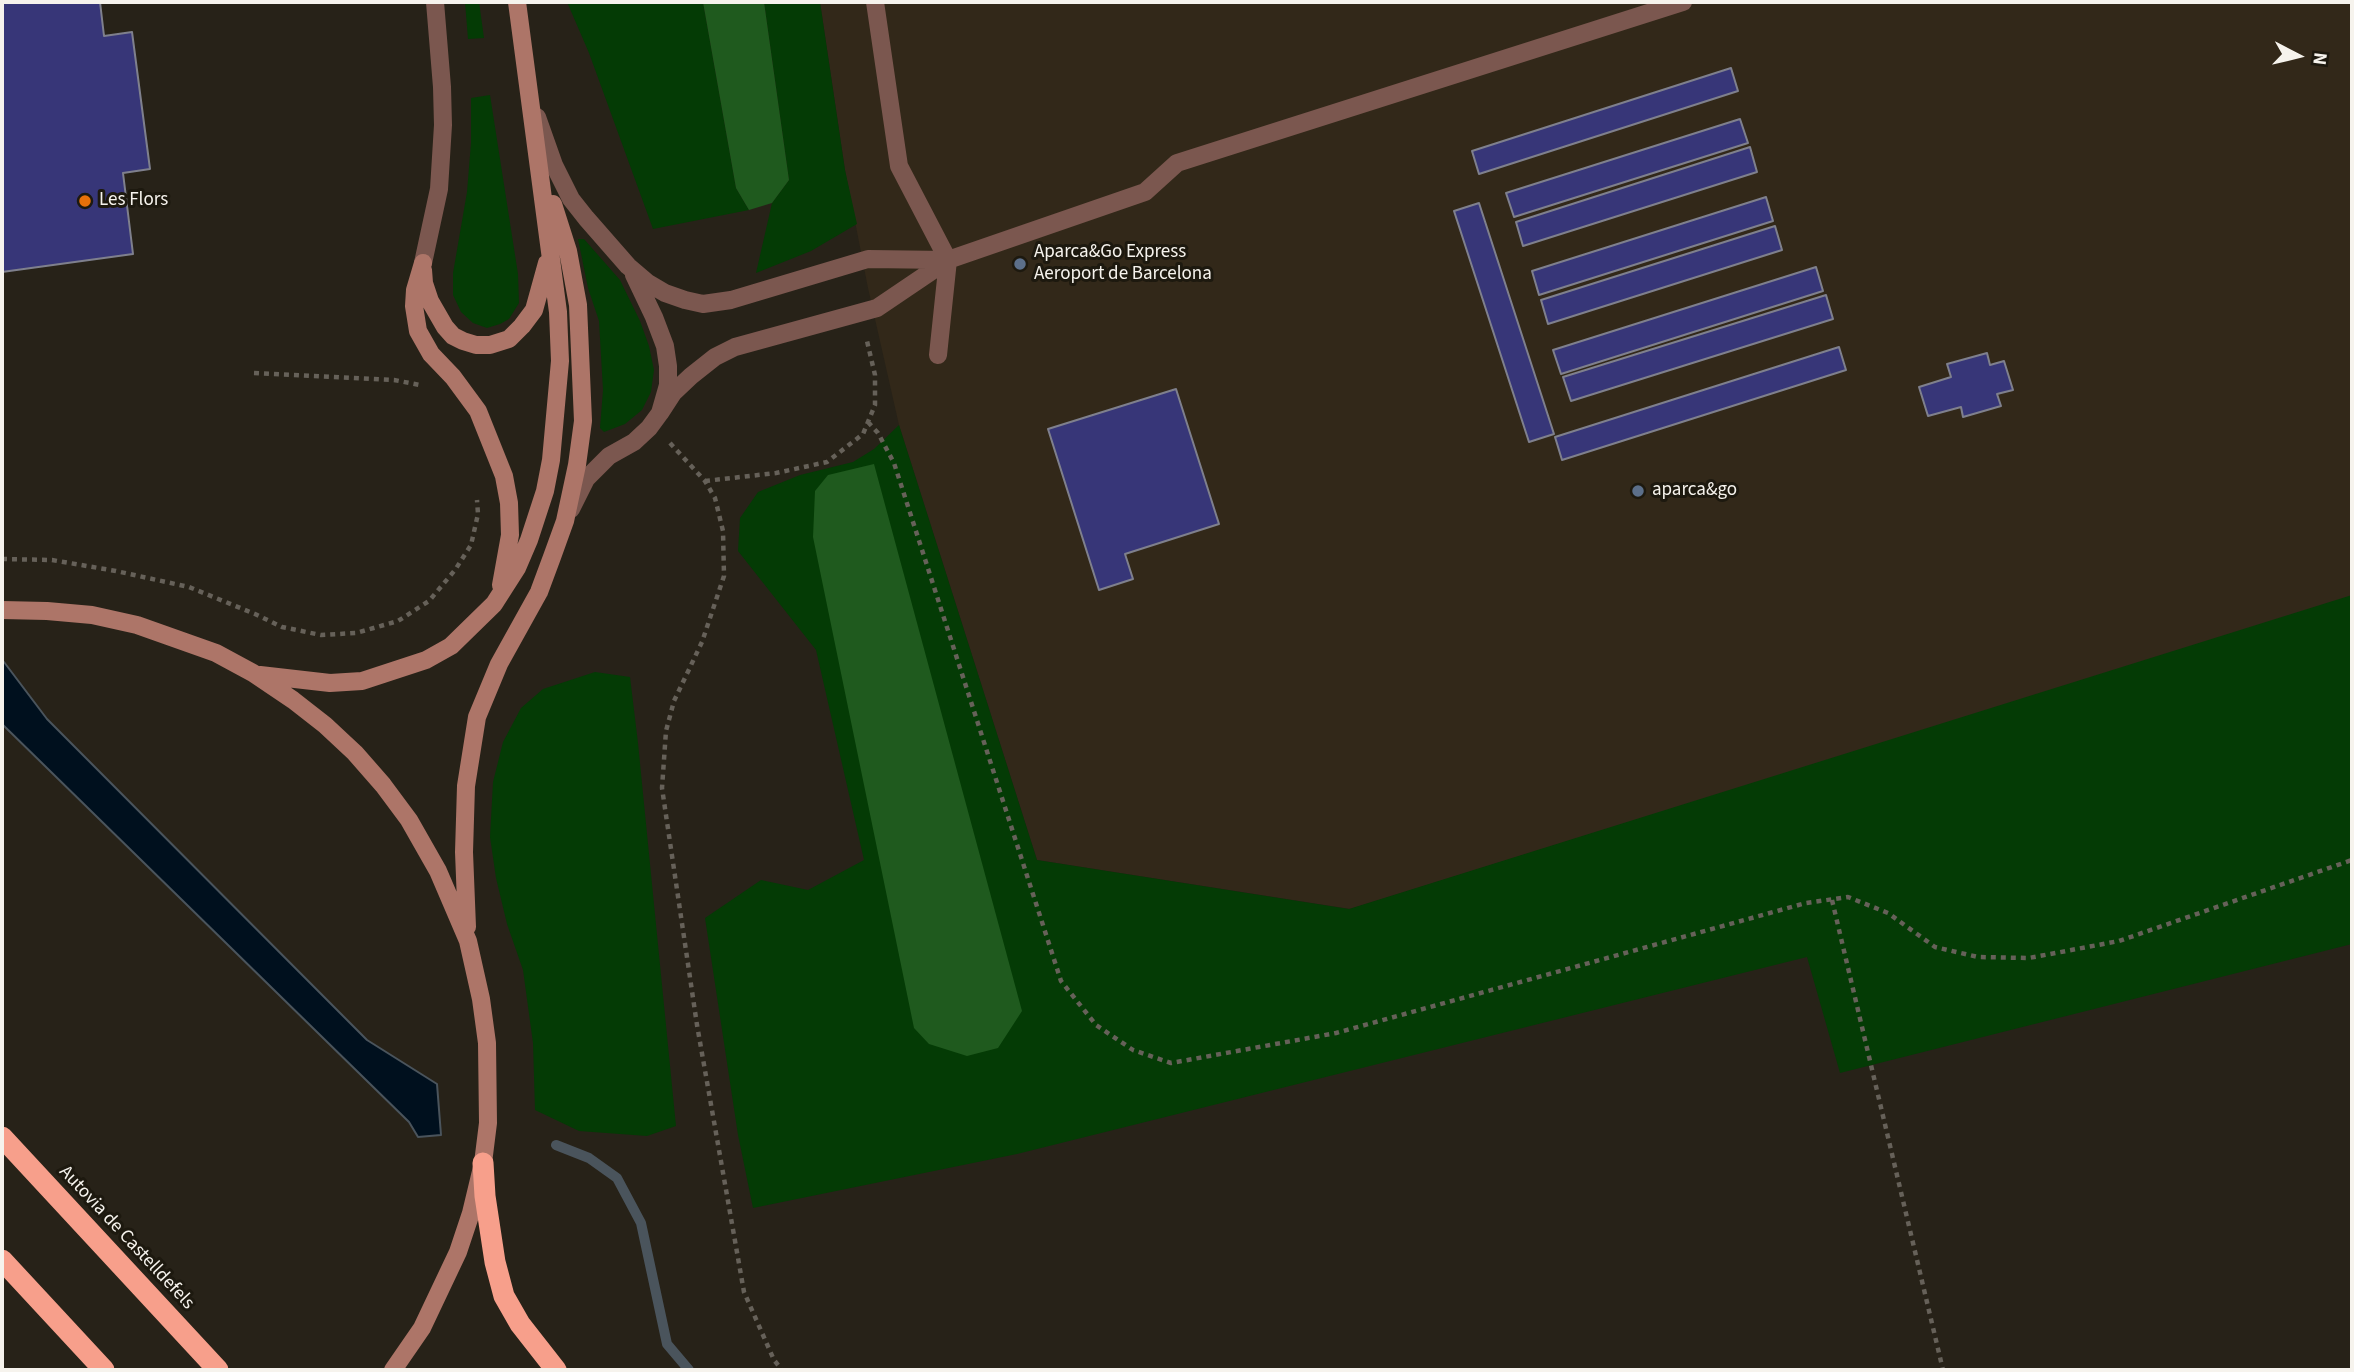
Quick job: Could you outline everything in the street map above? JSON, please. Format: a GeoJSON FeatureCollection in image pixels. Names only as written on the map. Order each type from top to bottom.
{"type":"FeatureCollection","features":[{"type":"Feature","properties":{"kind":"highway","name":"Autovia de Castelldefels"},"geometry":{"type":"LineString","coordinates":[[2,1137],[218,1370]]}},
{"type":"Feature","properties":{"kind":"highway"},"geometry":{"type":"LineString","coordinates":[[483,1163],[495,1262],[504,1296],[520,1324],[556,1370]]}},
{"type":"Feature","properties":{"kind":"highway"},"geometry":{"type":"LineString","coordinates":[[2,1260],[104,1370]]}},
{"type":"Feature","properties":{"kind":"main road"},"geometry":{"type":"LineString","coordinates":[[253,673],[330,683],[362,681],[426,660],[451,646],[498,598],[517,568],[530,540],[551,460],[560,361],[558,312],[541,166],[517,2]]}},
{"type":"Feature","properties":{"kind":"main road"},"geometry":{"type":"LineString","coordinates":[[468,942],[464,852],[466,786],[477,717],[499,664],[539,592],[565,521],[583,421],[578,305],[568,251],[541,166]]}},
{"type":"Feature","properties":{"kind":"main road"},"geometry":{"type":"LineString","coordinates":[[422,263],[430,302],[445,327],[453,336],[463,341],[490,345],[509,339],[534,310],[549,249]]}},
{"type":"Feature","properties":{"kind":"main road"},"geometry":{"type":"LineString","coordinates":[[422,263],[414,306],[418,331],[431,354],[453,377],[478,411],[505,476],[510,535],[498,598]]}},
{"type":"Feature","properties":{"kind":"main road"},"geometry":{"type":"LineString","coordinates":[[2,610],[92,615],[137,625],[216,653],[253,673],[325,725],[355,753],[409,820],[438,871],[468,942],[481,999],[487,1043],[488,1123],[483,1163],[471,1213],[444,1284],[422,1328],[393,1370]]}},
{"type":"Feature","properties":{"kind":"street"},"geometry":{"type":"LineString","coordinates":[[422,263],[439,189],[442,138],[442,87],[435,2]]}},
{"type":"Feature","properties":{"kind":"street"},"geometry":{"type":"LineString","coordinates":[[875,2],[899,166],[948,260],[938,355]]}},
{"type":"Feature","properties":{"kind":"street"},"geometry":{"type":"LineString","coordinates":[[565,521],[586,479],[609,456],[634,442],[655,420],[673,393],[715,357],[735,347],[877,308],[948,260],[1146,192],[1177,163],[1683,2]]}},
{"type":"Feature","properties":{"kind":"street"},"geometry":{"type":"LineString","coordinates":[[527,82],[543,138],[571,199],[628,266],[642,289],[665,346],[668,386],[655,420]]}},
{"type":"Feature","properties":{"kind":"street"},"geometry":{"type":"LineString","coordinates":[[628,266],[665,293],[703,304],[732,300],[868,259],[948,260]]}},
{"type":"Feature","properties":{"kind":"path"},"geometry":{"type":"LineString","coordinates":[[705,481],[776,473],[827,462],[863,434],[875,405],[875,385],[866,336]]}},
{"type":"Feature","properties":{"kind":"path"},"geometry":{"type":"LineString","coordinates":[[254,373],[394,380],[429,388]]}},
{"type":"Feature","properties":{"kind":"path"},"geometry":{"type":"LineString","coordinates":[[655,420],[705,481],[715,498],[723,531],[723,576],[702,642],[674,701],[666,731],[662,788],[697,1025],[744,1292],[774,1360],[782,1370]]}},
{"type":"Feature","properties":{"kind":"path"},"geometry":{"type":"LineString","coordinates":[[868,422],[878,433],[894,463],[1061,981],[1096,1025],[1133,1050],[1171,1063],[1336,1033],[1806,903],[1849,897],[1888,913],[1935,947],[1978,957],[2029,958],[2119,941],[2352,860]]}},
{"type":"Feature","properties":{"kind":"path"},"geometry":{"type":"LineString","coordinates":[[2,559],[52,560],[116,571],[189,587],[282,627],[321,635],[356,633],[398,621],[429,601],[455,570],[471,545],[478,514],[477,495]]}},
{"type":"Feature","properties":{"kind":"path"},"geometry":{"type":"LineString","coordinates":[[1832,900],[1943,1370]]}},
{"type":"Feature","properties":{"kind":"shaded area","name":"aparca&go"},"geometry":{"type":"Polygon","coordinates":[[[820,2],[2352,2],[2352,597],[1350,909],[1037,860],[899,425],[845,170],[820,2]]]}},
{"type":"Feature","properties":{"kind":"green space"},"geometry":{"type":"Polygon","coordinates":[[[465,2],[479,2],[484,38],[468,39],[465,2]]]}},
{"type":"Feature","properties":{"kind":"green space"},"geometry":{"type":"Polygon","coordinates":[[[567,2],[703,2],[736,188],[749,210],[653,229],[589,53],[567,2]]]}},
{"type":"Feature","properties":{"kind":"green space"},"geometry":{"type":"Polygon","coordinates":[[[703,2],[764,2],[789,180],[772,203],[749,210],[736,188],[703,2]]]}},
{"type":"Feature","properties":{"kind":"green space"},"geometry":{"type":"Polygon","coordinates":[[[764,2],[820,2],[845,170],[857,224],[811,251],[756,273],[772,203],[789,180],[764,2]]]}},
{"type":"Feature","properties":{"kind":"green space"},"geometry":{"type":"Polygon","coordinates":[[[490,95],[518,274],[519,303],[509,319],[487,328],[473,323],[461,312],[453,295],[453,273],[467,192],[471,98],[490,95]]]}},
{"type":"Feature","properties":{"kind":"green space"},"geometry":{"type":"Polygon","coordinates":[[[578,239],[584,239],[620,280],[640,321],[654,370],[651,392],[642,410],[625,424],[604,432],[600,428],[603,390],[599,321],[588,288],[578,239]]]}},
{"type":"Feature","properties":{"kind":"green space"},"geometry":{"type":"Polygon","coordinates":[[[899,425],[1037,860],[1349,909],[2352,595],[2352,944],[1840,1073],[1807,957],[1017,1154],[753,1208],[738,1135],[705,918],[761,880],[808,890],[864,860],[816,650],[738,551],[740,518],[758,492],[800,475],[853,462],[874,449],[899,425]]]}},
{"type":"Feature","properties":{"kind":"green space"},"geometry":{"type":"Polygon","coordinates":[[[874,464],[1022,1011],[998,1048],[967,1056],[929,1044],[914,1028],[813,537],[815,491],[828,475],[874,464]]]}},
{"type":"Feature","properties":{"kind":"green space"},"geometry":{"type":"Polygon","coordinates":[[[595,672],[630,677],[638,743],[676,1126],[647,1136],[579,1131],[535,1110],[533,1043],[523,970],[507,924],[490,837],[493,782],[503,742],[521,708],[543,689],[595,672]]]}},
{"type":"Feature","properties":{"kind":"water"},"geometry":{"type":"Polygon","coordinates":[[[4,662],[47,719],[367,1040],[437,1084],[441,1135],[418,1137],[409,1122],[2,724],[4,662]]]}},
{"type":"Feature","properties":{"kind":"building"},"geometry":{"type":"Polygon","coordinates":[[[2,2],[100,2],[104,36],[132,32],[150,169],[123,173],[133,254],[2,272],[2,2]]]}},
{"type":"Feature","properties":{"kind":"building"},"geometry":{"type":"Polygon","coordinates":[[[1731,68],[1738,91],[1479,174],[1472,151],[1731,68]]]}},
{"type":"Feature","properties":{"kind":"building"},"geometry":{"type":"Polygon","coordinates":[[[1740,119],[1748,143],[1514,217],[1506,193],[1740,119]]]}},
{"type":"Feature","properties":{"kind":"building"},"geometry":{"type":"Polygon","coordinates":[[[1750,147],[1757,172],[1523,246],[1516,222],[1750,147]]]}},
{"type":"Feature","properties":{"kind":"building"},"geometry":{"type":"Polygon","coordinates":[[[1766,197],[1773,221],[1539,295],[1532,271],[1766,197]]]}},
{"type":"Feature","properties":{"kind":"building"},"geometry":{"type":"Polygon","coordinates":[[[1479,203],[1554,434],[1529,442],[1454,211],[1479,203]]]}},
{"type":"Feature","properties":{"kind":"building"},"geometry":{"type":"Polygon","coordinates":[[[1775,226],[1782,250],[1548,324],[1541,300],[1775,226]]]}},
{"type":"Feature","properties":{"kind":"building"},"geometry":{"type":"Polygon","coordinates":[[[1816,267],[1823,291],[1561,374],[1553,350],[1816,267]]]}},
{"type":"Feature","properties":{"kind":"building"},"geometry":{"type":"Polygon","coordinates":[[[1826,295],[1833,319],[1571,401],[1563,377],[1826,295]]]}},
{"type":"Feature","properties":{"kind":"building"},"geometry":{"type":"Polygon","coordinates":[[[1839,347],[1846,370],[1562,460],[1555,437],[1839,347]]]}},
{"type":"Feature","properties":{"kind":"building"},"geometry":{"type":"Polygon","coordinates":[[[1987,353],[1990,365],[2004,361],[2013,390],[1997,394],[2001,406],[1963,417],[1961,407],[1928,416],[1919,387],[1951,377],[1947,364],[1987,353]]]}},
{"type":"Feature","properties":{"kind":"building"},"geometry":{"type":"Polygon","coordinates":[[[1176,389],[1219,524],[1125,554],[1133,579],[1099,590],[1048,429],[1176,389]]]}},
{"type":"Feature","properties":{"kind":"waterway"},"geometry":{"type":"LineString","coordinates":[[556,1145],[589,1158],[617,1178],[641,1223],[667,1344],[689,1370]]}},
{"type":"Feature","properties":{"kind":"place","name":"Les Flors"},"geometry":{"type":"Point","coordinates":[85,201]}},
{"type":"Feature","properties":{"kind":"place","name":"Aparca&Go Express Aeroport de Barcelona"},"geometry":{"type":"Point","coordinates":[1020,264]}},
{"type":"Feature","properties":{"kind":"place","name":"aparca&go"},"geometry":{"type":"Point","coordinates":[1638,491]}}]}
